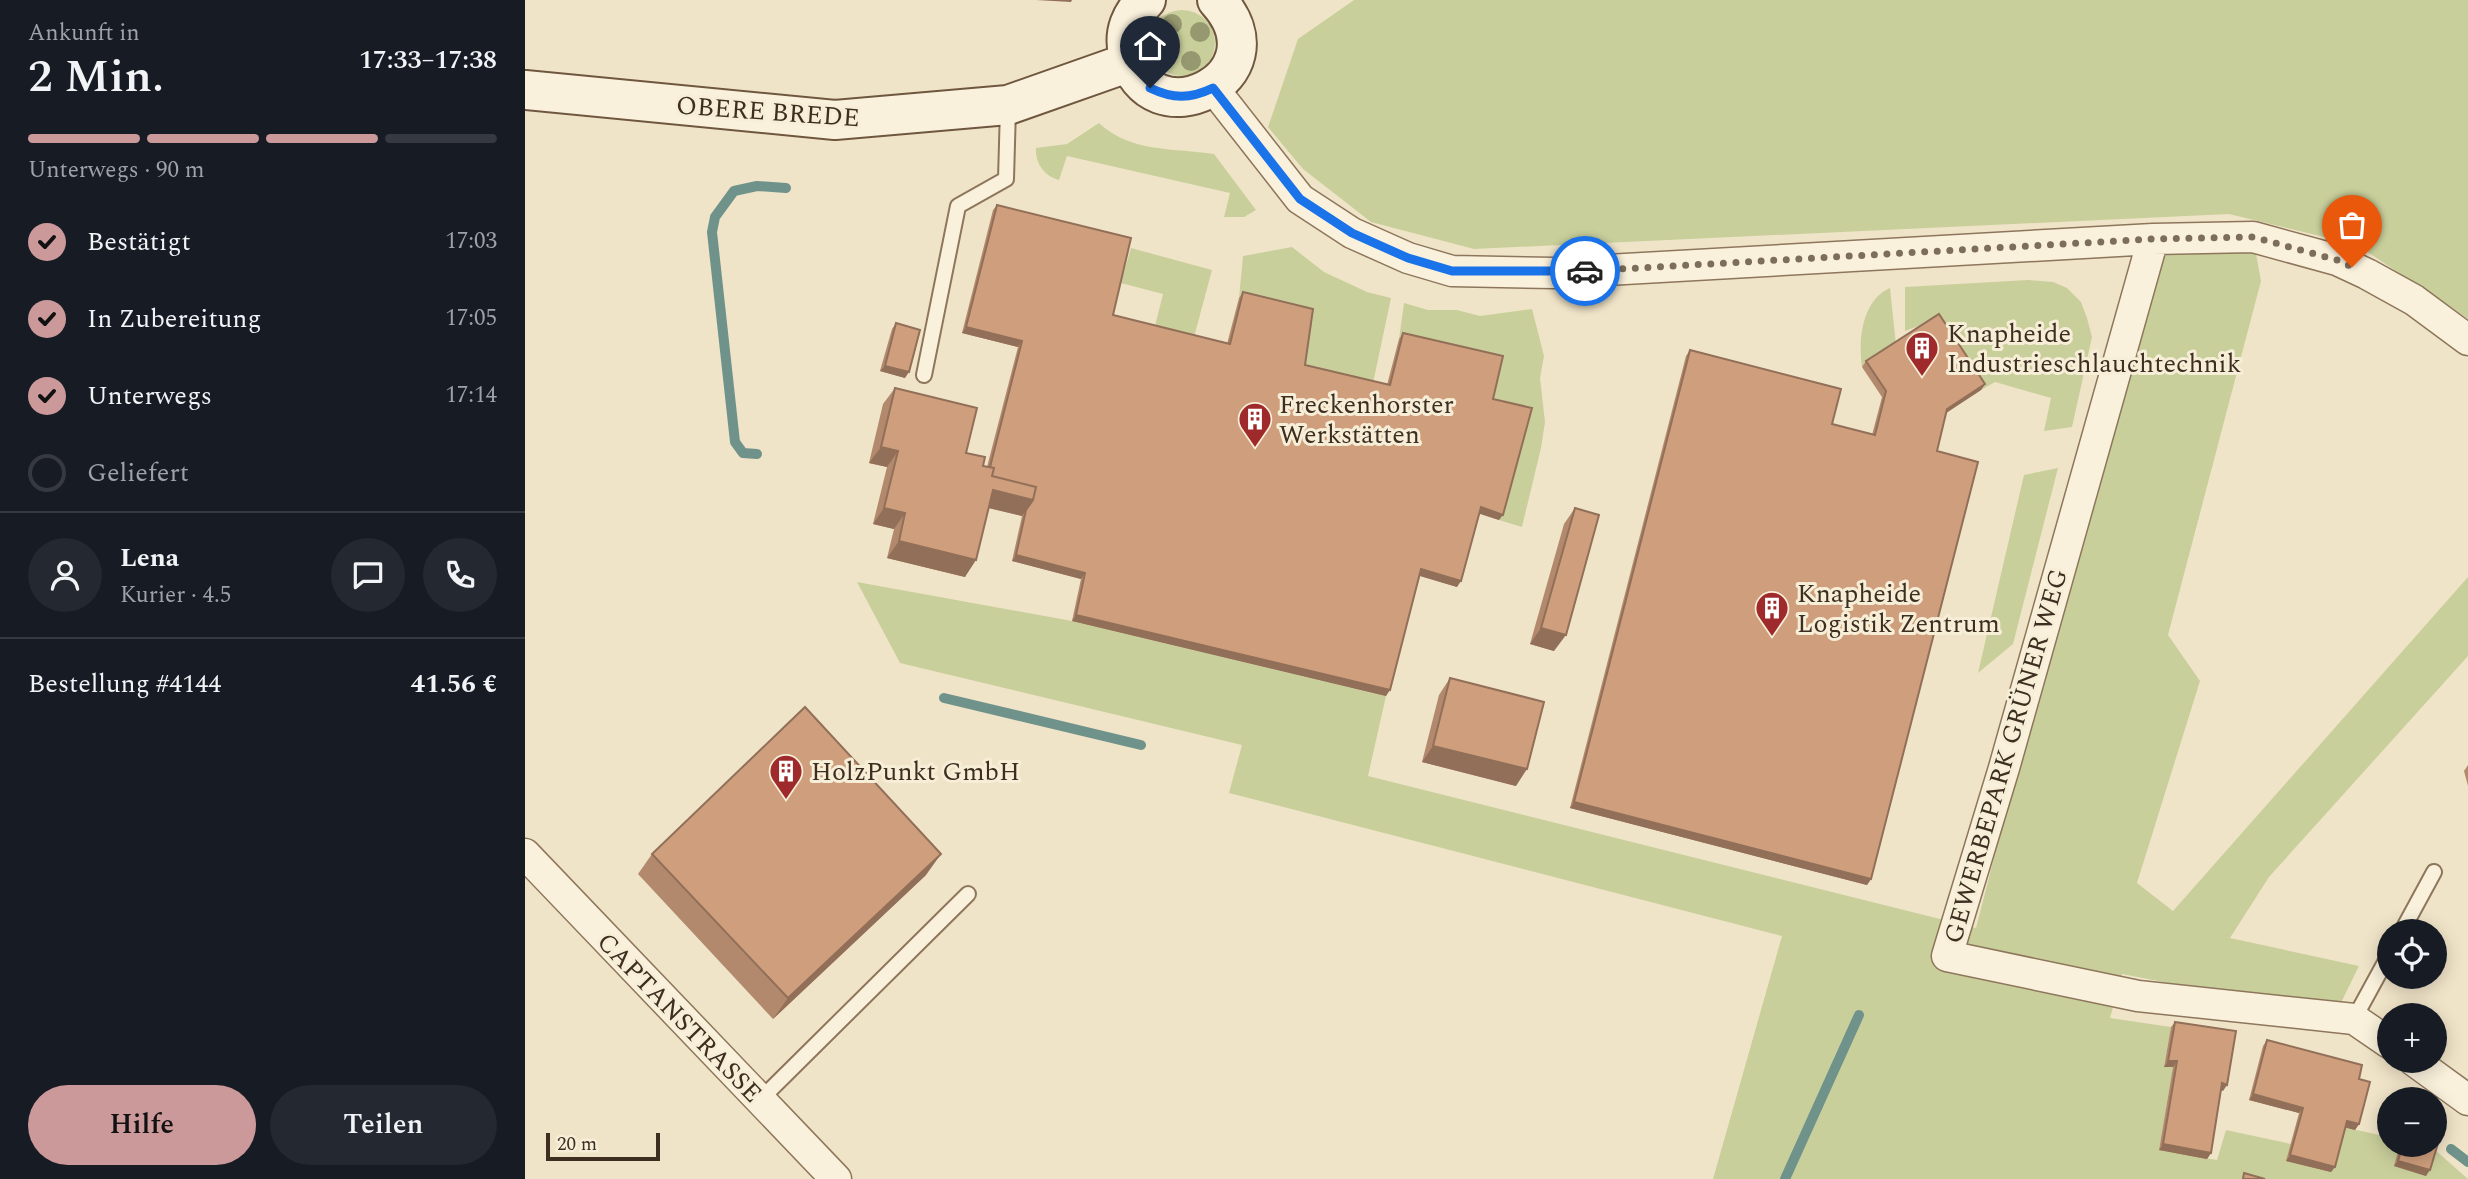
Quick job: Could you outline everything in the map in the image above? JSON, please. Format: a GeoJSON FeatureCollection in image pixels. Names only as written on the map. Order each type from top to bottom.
{"type":"FeatureCollection","features":[{"type":"Feature","properties":{"kind":"street"},"geometry":{"type":"LineString","coordinates":[[1146,0],[1137,9],[1128,26],[1126,44],[1130,62],[1137,77],[1150,88],[1165,96],[1182,98],[1213,88],[1225,77],[1234,62],[1237,47],[1234,5]]}},
{"type":"Feature","properties":{"kind":"street","name":"OBERE BREDE"},"geometry":{"type":"LineString","coordinates":[[525,90],[835,120],[1008,105],[1130,62]]}},
{"type":"Feature","properties":{"kind":"street"},"geometry":{"type":"LineString","coordinates":[[1213,88],[1300,199],[1352,233],[1408,258],[1452,271],[1554,273],[2153,239],[2253,237],[2337,260],[2367,274],[2414,300],[2468,340]]}},
{"type":"Feature","properties":{"kind":"street","name":"GEWERBEPARK GRÜNER WEG"},"geometry":{"type":"LineString","coordinates":[[2153,239],[2008,755],[1947,956],[2138,996],[2354,1019],[2377,1035]]}},
{"type":"Feature","properties":{"kind":"street","name":"CAPTANSTRASSE"},"geometry":{"type":"LineString","coordinates":[[525,854],[836,1179]]}},
{"type":"Feature","properties":{"kind":"street"},"geometry":{"type":"LineString","coordinates":[[2431,1073],[2468,1100]]}},
{"type":"Feature","properties":{"kind":"lane"},"geometry":{"type":"LineString","coordinates":[[924,375],[958,206],[1006,179],[1008,105]]}},
{"type":"Feature","properties":{"kind":"lane"},"geometry":{"type":"LineString","coordinates":[[2409,919],[2434,872]]}},
{"type":"Feature","properties":{"kind":"lane"},"geometry":{"type":"LineString","coordinates":[[760,1100],[968,894]]}},
{"type":"Feature","properties":{"kind":"lane"},"geometry":{"type":"LineString","coordinates":[[2354,1019],[2377,977]]}},
{"type":"Feature","properties":{"kind":"green space"},"geometry":{"type":"Polygon","coordinates":[[[1354,0],[2468,0],[2468,319],[2357,245],[2229,214],[1474,249],[1371,222],[1303,169],[1268,127],[1298,39],[1354,0]]]}},
{"type":"Feature","properties":{"kind":"green space"},"geometry":{"type":"Polygon","coordinates":[[[1182,10],[1195,13],[1205,20],[1212,30],[1215,43],[1212,56],[1205,66],[1195,73],[1182,76],[1169,73],[1159,66],[1152,56],[1149,43],[1152,30],[1159,20],[1169,13],[1182,10]]]}},
{"type":"Feature","properties":{"kind":"green space"},"geometry":{"type":"Polygon","coordinates":[[[1099,123],[1125,140],[1139,144],[1214,154],[1256,210],[1244,217],[1224,217],[1230,193],[1067,156],[1059,180],[1049,176],[1037,159],[1036,148],[1067,144],[1099,123]]]}},
{"type":"Feature","properties":{"kind":"green space"},"geometry":{"type":"Polygon","coordinates":[[[2253,237],[2261,281],[2168,635],[2200,681],[2137,883],[2173,911],[2468,577],[2468,656],[2269,877],[2230,938],[2359,966],[2335,1015],[2122,974],[2110,1018],[2171,1027],[2164,1066],[2173,1067],[2159,1150],[2217,1160],[2226,1130],[2291,1144],[2343,1127],[2377,1134],[2377,1157],[2443,1157],[2468,1179],[1713,1179],[1782,936],[1229,793],[1242,745],[900,663],[857,582],[1072,621],[1386,696],[1368,776],[1976,928],[2153,239],[2253,237]]]}},
{"type":"Feature","properties":{"kind":"green space"},"geometry":{"type":"Polygon","coordinates":[[[1292,247],[1324,272],[1367,292],[1391,298],[1372,388],[1301,371],[1239,298],[1243,256],[1292,247]]]}},
{"type":"Feature","properties":{"kind":"green space"},"geometry":{"type":"Polygon","coordinates":[[[1131,248],[1212,270],[1193,341],[1154,330],[1163,294],[1121,283],[1131,248]]]}},
{"type":"Feature","properties":{"kind":"green space"},"geometry":{"type":"Polygon","coordinates":[[[2028,280],[2053,282],[2067,288],[2081,302],[2087,318],[2092,337],[2072,427],[2044,431],[2051,398],[1995,382],[1981,390],[1935,320],[1905,331],[1905,287],[2028,280]]]}},
{"type":"Feature","properties":{"kind":"green space"},"geometry":{"type":"Polygon","coordinates":[[[1890,288],[1896,345],[1862,367],[1864,322],[1873,302],[1890,288]]]}},
{"type":"Feature","properties":{"kind":"green space"},"geometry":{"type":"Polygon","coordinates":[[[1404,303],[1428,310],[1457,310],[1480,316],[1532,309],[1544,356],[1540,378],[1545,422],[1522,527],[1499,520],[1489,405],[1399,339],[1404,303]]]}},
{"type":"Feature","properties":{"kind":"green space"},"geometry":{"type":"Polygon","coordinates":[[[2058,468],[2013,644],[1978,673],[2024,475],[2058,468]]]}},
{"type":"Feature","properties":{"kind":"building","name":"Freckenhorster Werkstätten"},"geometry":{"type":"Polygon","coordinates":[[[997,205],[1131,238],[1113,315],[1230,344],[1243,292],[1313,309],[1305,365],[1390,385],[1403,333],[1503,356],[1493,399],[1532,408],[1503,515],[1481,507],[1461,581],[1421,569],[1390,690],[1076,615],[1085,573],[1016,555],[1026,510],[1033,500],[1036,487],[992,476],[994,468],[990,467],[1022,341],[966,327],[997,205]]]}},
{"type":"Feature","properties":{"kind":"building","name":"Knapheide Logistik Zentrum"},"geometry":{"type":"Polygon","coordinates":[[[1939,314],[1985,384],[1947,409],[1937,451],[1978,462],[1871,879],[1574,802],[1690,350],[1841,389],[1832,424],[1875,435],[1886,391],[1866,361],[1939,314]]]}},
{"type":"Feature","properties":{"kind":"building"},"geometry":{"type":"Polygon","coordinates":[[[896,323],[920,330],[909,372],[885,366],[896,323]]]}},
{"type":"Feature","properties":{"kind":"building"},"geometry":{"type":"Polygon","coordinates":[[[895,388],[977,408],[966,453],[985,457],[983,466],[994,468],[992,476],[1036,487],[1033,500],[993,490],[976,560],[899,541],[905,513],[884,508],[898,451],[881,447],[895,388]]]}},
{"type":"Feature","properties":{"kind":"building"},"geometry":{"type":"Polygon","coordinates":[[[1575,508],[1599,515],[1566,635],[1541,628],[1575,508]]]}},
{"type":"Feature","properties":{"kind":"building"},"geometry":{"type":"Polygon","coordinates":[[[1450,678],[1544,702],[1527,769],[1433,746],[1450,678]]]}},
{"type":"Feature","properties":{"kind":"building","name":"HolzPunkt GmbH"},"geometry":{"type":"Polygon","coordinates":[[[805,707],[941,854],[788,998],[652,854],[805,707]]]}},
{"type":"Feature","properties":{"kind":"building"},"geometry":{"type":"Polygon","coordinates":[[[2175,1022],[2236,1031],[2227,1085],[2222,1083],[2211,1153],[2163,1144],[2177,1061],[2168,1061],[2175,1022]]]}},
{"type":"Feature","properties":{"kind":"building"},"geometry":{"type":"Polygon","coordinates":[[[2267,1040],[2362,1065],[2359,1079],[2370,1082],[2359,1124],[2347,1121],[2335,1167],[2290,1155],[2303,1108],[2253,1094],[2267,1040]]]}},
{"type":"Feature","properties":{"kind":"building"},"geometry":{"type":"Polygon","coordinates":[[[2399,1157],[2434,1157],[2430,1170],[2398,1161],[2399,1157]]]}},
{"type":"Feature","properties":{"kind":"building"},"geometry":{"type":"Polygon","coordinates":[[[2244,1173],[2265,1179],[2243,1179],[2244,1173]]]}},
{"type":"Feature","properties":{"kind":"waterway"},"geometry":{"type":"LineString","coordinates":[[757,454],[743,453],[735,442],[712,232],[715,217],[734,191],[757,186],[786,188]]}},
{"type":"Feature","properties":{"kind":"waterway"},"geometry":{"type":"LineString","coordinates":[[944,698],[1141,745]]}},
{"type":"Feature","properties":{"kind":"waterway"},"geometry":{"type":"LineString","coordinates":[[1785,1179],[1859,1015]]}},
{"type":"Feature","properties":{"kind":"waterway"},"geometry":{"type":"LineString","coordinates":[[2451,1149],[2468,1162]]}},
{"type":"Feature","properties":{"kind":"way so far"},"geometry":{"type":"LineString","coordinates":[[1585,271],[2153,239],[2253,237],[2337,260],[2352,267]]}},
{"type":"Feature","properties":{"kind":"place","name":"Knapheide Industrieschlauchtechnik"},"geometry":{"type":"Point","coordinates":[1922,378]}},
{"type":"Feature","properties":{"kind":"place","name":"Freckenhorster Werkstätten"},"geometry":{"type":"Point","coordinates":[1255,449]}},
{"type":"Feature","properties":{"kind":"place","name":"Knapheide Logistik Zentrum"},"geometry":{"type":"Point","coordinates":[1772,638]}},
{"type":"Feature","properties":{"kind":"place","name":"HolzPunkt GmbH"},"geometry":{"type":"Point","coordinates":[786,801]}},
{"type":"Feature","properties":{"kind":"route"},"geometry":{"type":"LineString","coordinates":[[1150,88],[1165,96],[1182,98],[1213,88],[1300,199],[1352,233],[1408,258],[1452,271],[1585,271]]}}]}
